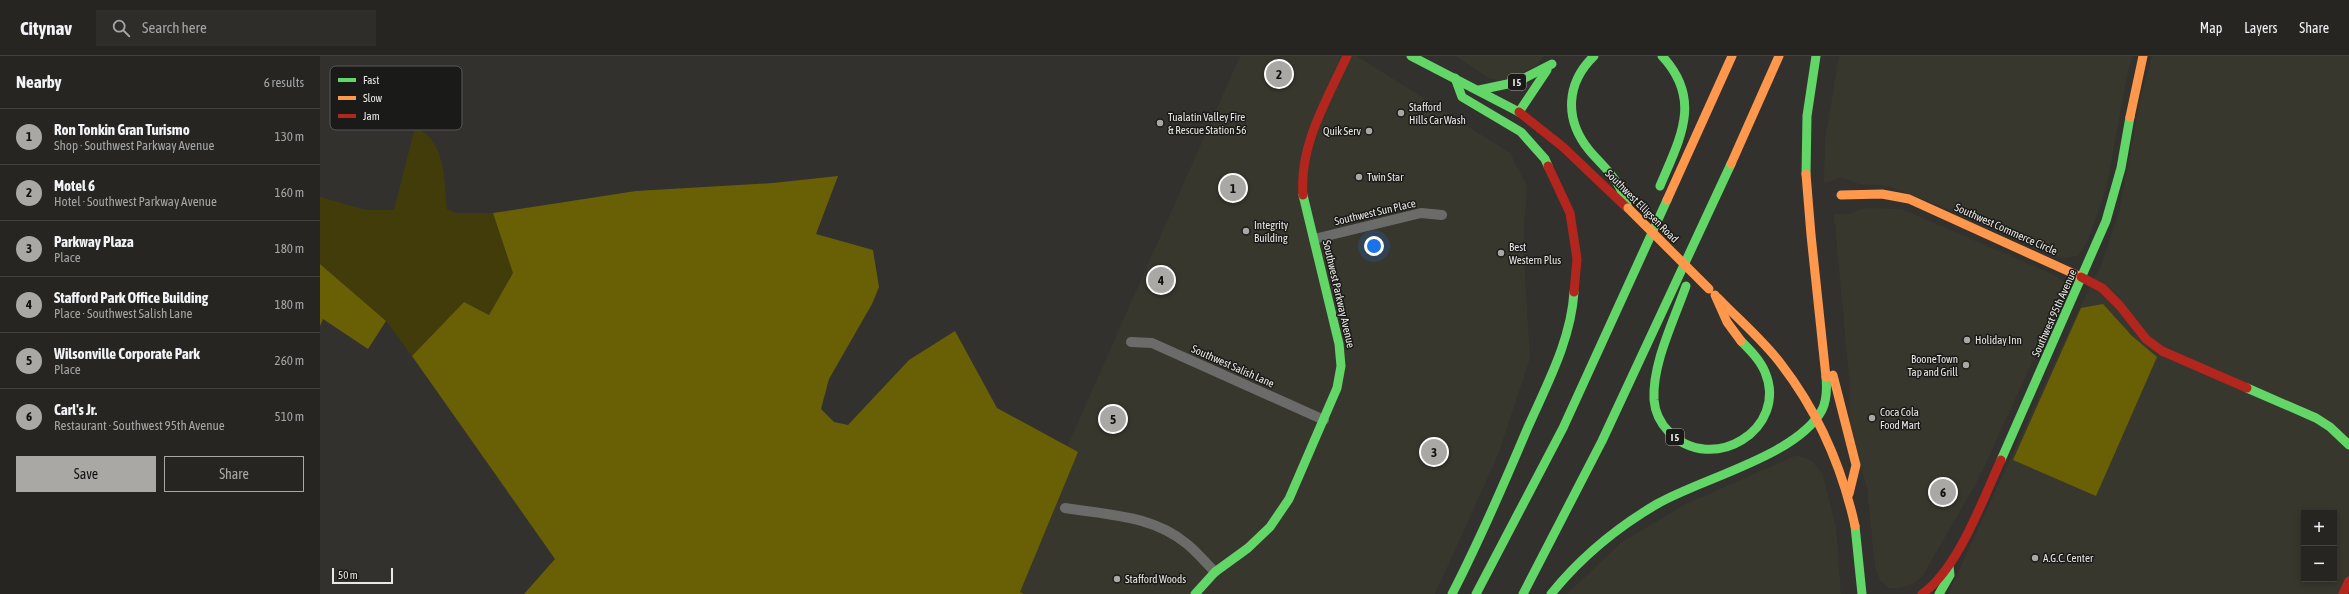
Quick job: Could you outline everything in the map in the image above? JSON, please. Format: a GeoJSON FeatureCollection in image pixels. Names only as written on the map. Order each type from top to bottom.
{"type":"FeatureCollection","features":[{"type":"Feature","properties":{"kind":"main road","name":"Southwest Parkway Avenue"},"geometry":{"type":"LineString","coordinates":[[1195,594],[1215,572],[1248,548],[1276,518],[1294,488],[1337,388],[1340,355],[1314,239],[1304,203],[1304,165],[1309,140],[1347,56]]}},
{"type":"Feature","properties":{"kind":"main road","name":"Southwest Elligsen Road"},"geometry":{"type":"LineString","coordinates":[[1411,56],[1519,112],[1563,147],[1628,208],[1712,292],[1780,364],[1818,418],[1838,461],[1849,494],[1858,533],[1862,594]]}},
{"type":"Feature","properties":{"kind":"main road","name":"I 5"},"geometry":{"type":"LineString","coordinates":[[1519,112],[1552,64],[1560,56]]}},
{"type":"Feature","properties":{"kind":"main road"},"geometry":{"type":"LineString","coordinates":[[1594,56],[1582,68],[1574,83],[1570,102],[1574,124],[1585,145],[1617,182],[1628,208]]}},
{"type":"Feature","properties":{"kind":"main road"},"geometry":{"type":"LineString","coordinates":[[1656,196],[1677,144],[1686,103],[1680,77],[1662,56]]}},
{"type":"Feature","properties":{"kind":"main road"},"geometry":{"type":"LineString","coordinates":[[1476,594],[1560,434],[1732,56]]}},
{"type":"Feature","properties":{"kind":"main road","name":"I 5"},"geometry":{"type":"LineString","coordinates":[[1523,594],[1615,415],[1712,208],[1779,56]]}},
{"type":"Feature","properties":{"kind":"main road"},"geometry":{"type":"LineString","coordinates":[[1816,56],[1805,135],[1806,174],[1814,265],[1824,338],[1839,403],[1856,465],[1849,494]]}},
{"type":"Feature","properties":{"kind":"main road","name":"Southwest 95th Avenue"},"geometry":{"type":"LineString","coordinates":[[1922,594],[1933,585],[1942,571],[1949,566],[1976,515],[2082,278],[2114,198],[2143,56]]}},
{"type":"Feature","properties":{"kind":"main road","name":"I 5"},"geometry":{"type":"LineString","coordinates":[[1479,90],[1507,86],[1528,78],[1552,64]]}},
{"type":"Feature","properties":{"kind":"main road"},"geometry":{"type":"LineString","coordinates":[[1452,594],[1494,506],[1560,354],[1573,312],[1577,259],[1570,213],[1545,159],[1521,132],[1462,97],[1455,78]]}},
{"type":"Feature","properties":{"kind":"main road","name":"Southwest Commerce Circle"},"geometry":{"type":"LineString","coordinates":[[1841,195],[1882,194],[1909,199],[2082,278],[2110,296],[2146,339],[2162,351],[2316,418],[2330,427],[2349,445]]}},
{"type":"Feature","properties":{"kind":"main road","name":"I 5"},"geometry":{"type":"LineString","coordinates":[[1712,208],[1658,365],[1655,389],[1656,410],[1665,428],[1680,441],[1690,446],[1711,451],[1732,448],[1750,436],[1765,412],[1769,392],[1764,369],[1729,326],[1712,292]]}},
{"type":"Feature","properties":{"kind":"main road"},"geometry":{"type":"LineString","coordinates":[[1610,324],[1631,259],[1648,216]]}},
{"type":"Feature","properties":{"kind":"main road"},"geometry":{"type":"LineString","coordinates":[[1551,594],[1581,559],[1631,520],[1660,502],[1768,454],[1818,418],[1823,408],[1826,396],[1824,338]]}},
{"type":"Feature","properties":{"kind":"main road","name":"Southwest 95th Avenue"},"geometry":{"type":"LineString","coordinates":[[1939,594],[1946,590],[1950,575],[1949,566]]}},
{"type":"Feature","properties":{"kind":"main road"},"geometry":{"type":"LineString","coordinates":[[2344,594],[2349,581]]}},
{"type":"Feature","properties":{"kind":"street","name":"Southwest Sun Place"},"geometry":{"type":"LineString","coordinates":[[1314,239],[1421,213],[1442,215]]}},
{"type":"Feature","properties":{"kind":"street","name":"Southwest Salish Lane"},"geometry":{"type":"LineString","coordinates":[[1131,342],[1152,343],[1324,420]]}},
{"type":"Feature","properties":{"kind":"street"},"geometry":{"type":"LineString","coordinates":[[1065,508],[1136,519],[1164,528],[1187,544],[1215,572]]}},
{"type":"Feature","properties":{"kind":"shaded area"},"geometry":{"type":"Polygon","coordinates":[[[1240,56],[1357,56],[1510,153],[1527,186],[1523,246],[1530,358],[1498,455],[1435,594],[1002,594],[1240,56]]]}},
{"type":"Feature","properties":{"kind":"shaded area"},"geometry":{"type":"Polygon","coordinates":[[[1456,56],[1544,56],[1537,65],[1506,82],[1488,78],[1456,56]]]}},
{"type":"Feature","properties":{"kind":"shaded area"},"geometry":{"type":"Polygon","coordinates":[[[1839,56],[2133,56],[2128,70],[2106,190],[2087,242],[2078,256],[2061,258],[1943,207],[1888,186],[1859,184],[1840,177],[1824,184],[1825,140],[1839,56]]]}},
{"type":"Feature","properties":{"kind":"shaded area"},"geometry":{"type":"Polygon","coordinates":[[[2152,56],[2349,56],[2349,594],[1948,594],[2082,303],[2102,263],[2119,212],[2141,95],[2152,56]]]}},
{"type":"Feature","properties":{"kind":"shaded area"},"geometry":{"type":"Polygon","coordinates":[[[419,130],[428,136],[439,154],[444,176],[447,209],[455,213],[493,213],[513,273],[489,315],[464,302],[412,356],[386,321],[320,264],[320,197],[366,210],[394,210],[414,131],[419,130]]]}},
{"type":"Feature","properties":{"kind":"shaded area"},"geometry":{"type":"Polygon","coordinates":[[[838,176],[816,234],[873,250],[879,287],[872,304],[829,379],[821,409],[834,422],[848,425],[909,360],[955,331],[997,408],[1078,452],[1020,592],[1024,594],[524,594],[555,559],[412,356],[464,302],[489,315],[513,273],[493,213],[636,191],[773,183],[838,176]]]}},
{"type":"Feature","properties":{"kind":"shaded area"},"geometry":{"type":"Polygon","coordinates":[[[1865,208],[1902,209],[2052,274],[2064,282],[2064,293],[1978,480],[1922,577],[1912,584],[1900,588],[1889,588],[1880,580],[1875,567],[1867,488],[1849,427],[1850,388],[1834,214],[1849,214],[1865,208]]]}},
{"type":"Feature","properties":{"kind":"shaded area"},"geometry":{"type":"Polygon","coordinates":[[[320,264],[386,321],[368,349],[323,319],[320,326],[320,264]]]}},
{"type":"Feature","properties":{"kind":"shaded area"},"geometry":{"type":"Polygon","coordinates":[[[2103,304],[2132,336],[2157,357],[2096,496],[2013,460],[2081,308],[2103,304]]]}},
{"type":"Feature","properties":{"kind":"shaded area"},"geometry":{"type":"Polygon","coordinates":[[[1797,455],[1812,461],[1822,473],[1836,527],[1841,594],[1567,594],[1622,542],[1686,504],[1797,455]]]}},
{"type":"Feature","properties":{"kind":"traffic: fast"},"geometry":{"type":"LineString","coordinates":[[1411,56],[1519,112]]}},
{"type":"Feature","properties":{"kind":"traffic: fast"},"geometry":{"type":"LineString","coordinates":[[1594,56],[1578,78],[1574,89],[1572,114],[1575,126],[1581,138],[1589,150],[1614,178],[1622,192],[1628,208]]}},
{"type":"Feature","properties":{"kind":"traffic: fast"},"geometry":{"type":"LineString","coordinates":[[1660,186],[1675,152],[1684,120],[1685,104],[1682,88],[1675,72],[1662,56]]}},
{"type":"Feature","properties":{"kind":"traffic: fast"},"geometry":{"type":"LineString","coordinates":[[1806,174],[1807,116],[1816,56]]}},
{"type":"Feature","properties":{"kind":"traffic: fast"},"geometry":{"type":"LineString","coordinates":[[1479,90],[1517,82],[1552,64]]}},
{"type":"Feature","properties":{"kind":"traffic: fast"},"geometry":{"type":"LineString","coordinates":[[1519,112],[1547,70]]}},
{"type":"Feature","properties":{"kind":"traffic: fast"},"geometry":{"type":"LineString","coordinates":[[1455,78],[1462,97],[1521,132],[1545,159],[1548,166]]}},
{"type":"Feature","properties":{"kind":"traffic: fast"},"geometry":{"type":"LineString","coordinates":[[2001,460],[2106,221],[2121,168],[2130,117]]}},
{"type":"Feature","properties":{"kind":"traffic: fast"},"geometry":{"type":"LineString","coordinates":[[1523,594],[1602,441],[1731,164]]}},
{"type":"Feature","properties":{"kind":"traffic: fast"},"geometry":{"type":"LineString","coordinates":[[1195,594],[1215,572],[1248,548],[1270,527],[1289,499],[1337,388],[1341,366],[1339,344],[1303,195]]}},
{"type":"Feature","properties":{"kind":"traffic: fast"},"geometry":{"type":"LineString","coordinates":[[1476,594],[1563,428],[1667,200]]}},
{"type":"Feature","properties":{"kind":"traffic: fast"},"geometry":{"type":"LineString","coordinates":[[1686,286],[1660,357],[1654,386],[1654,400],[1659,418],[1669,432],[1686,444],[1706,449],[1725,447],[1742,440],[1757,428],[1766,412],[1770,393],[1765,372],[1758,359],[1741,341]]}},
{"type":"Feature","properties":{"kind":"traffic: fast"},"geometry":{"type":"LineString","coordinates":[[1452,594],[1492,512],[1557,361],[1568,327],[1574,292]]}},
{"type":"Feature","properties":{"kind":"traffic: fast"},"geometry":{"type":"LineString","coordinates":[[1551,594],[1562,580],[1600,544],[1642,513],[1676,494],[1771,453],[1792,440],[1810,426],[1822,410],[1825,402],[1826,377]]}},
{"type":"Feature","properties":{"kind":"traffic: fast"},"geometry":{"type":"LineString","coordinates":[[2247,388],[2316,418],[2330,427],[2349,445]]}},
{"type":"Feature","properties":{"kind":"traffic: fast"},"geometry":{"type":"LineString","coordinates":[[1855,526],[1862,594]]}},
{"type":"Feature","properties":{"kind":"traffic: fast"},"geometry":{"type":"LineString","coordinates":[[1939,594],[1950,575],[1949,566]]}},
{"type":"Feature","properties":{"kind":"traffic: slow"},"geometry":{"type":"LineString","coordinates":[[1667,200],[1732,56]]}},
{"type":"Feature","properties":{"kind":"traffic: slow"},"geometry":{"type":"LineString","coordinates":[[1731,164],[1779,56]]}},
{"type":"Feature","properties":{"kind":"traffic: slow"},"geometry":{"type":"LineString","coordinates":[[2130,117],[2143,56]]}},
{"type":"Feature","properties":{"kind":"traffic: slow"},"geometry":{"type":"LineString","coordinates":[[1806,174],[1826,377]]}},
{"type":"Feature","properties":{"kind":"traffic: slow"},"geometry":{"type":"LineString","coordinates":[[1841,195],[1882,194],[1909,199],[2081,277]]}},
{"type":"Feature","properties":{"kind":"traffic: slow"},"geometry":{"type":"LineString","coordinates":[[1628,208],[1709,289]]}},
{"type":"Feature","properties":{"kind":"traffic: slow"},"geometry":{"type":"LineString","coordinates":[[1715,295],[1727,322],[1741,341]]}},
{"type":"Feature","properties":{"kind":"traffic: slow"},"geometry":{"type":"LineString","coordinates":[[1718,298],[1759,338],[1774,355],[1806,401],[1836,461],[1850,504],[1855,526]]}},
{"type":"Feature","properties":{"kind":"traffic: slow"},"geometry":{"type":"LineString","coordinates":[[1833,375],[1856,465],[1849,494]]}},
{"type":"Feature","properties":{"kind":"traffic: jam"},"geometry":{"type":"LineString","coordinates":[[1303,195],[1305,158],[1310,141],[1323,106],[1347,56]]}},
{"type":"Feature","properties":{"kind":"traffic: jam"},"geometry":{"type":"LineString","coordinates":[[1519,112],[1563,147],[1626,207]]}},
{"type":"Feature","properties":{"kind":"traffic: jam"},"geometry":{"type":"LineString","coordinates":[[1548,166],[1570,213],[1577,259],[1574,292]]}},
{"type":"Feature","properties":{"kind":"traffic: jam"},"geometry":{"type":"LineString","coordinates":[[2081,277],[2102,288],[2120,306],[2146,339],[2162,351],[2247,388]]}},
{"type":"Feature","properties":{"kind":"traffic: jam"},"geometry":{"type":"LineString","coordinates":[[1922,594],[1935,583],[1958,551],[1978,513],[2001,460]]}},
{"type":"Feature","properties":{"kind":"traffic: jam"},"geometry":{"type":"LineString","coordinates":[[2343,594],[2349,581]]}},
{"type":"Feature","properties":{"kind":"place","name":"Motel 6"},"geometry":{"type":"Point","coordinates":[1279,74]}},
{"type":"Feature","properties":{"kind":"place","name":"Stafford Hills Car Wash"},"geometry":{"type":"Point","coordinates":[1401,113]}},
{"type":"Feature","properties":{"kind":"place","name":"Tualatin Valley Fire & Rescue Station 56"},"geometry":{"type":"Point","coordinates":[1160,123]}},
{"type":"Feature","properties":{"kind":"place","name":"Quik Serv"},"geometry":{"type":"Point","coordinates":[1369,131]}},
{"type":"Feature","properties":{"kind":"place","name":"Twin Star"},"geometry":{"type":"Point","coordinates":[1359,177]}},
{"type":"Feature","properties":{"kind":"place","name":"Ron Tonkin Gran Turismo"},"geometry":{"type":"Point","coordinates":[1233,188]}},
{"type":"Feature","properties":{"kind":"place","name":"Integrity Building"},"geometry":{"type":"Point","coordinates":[1246,231]}},
{"type":"Feature","properties":{"kind":"place","name":"Best Western Plus"},"geometry":{"type":"Point","coordinates":[1501,253]}},
{"type":"Feature","properties":{"kind":"place","name":"Stafford Park Office Building"},"geometry":{"type":"Point","coordinates":[1161,280]}},
{"type":"Feature","properties":{"kind":"place","name":"Holiday Inn"},"geometry":{"type":"Point","coordinates":[1967,340]}},
{"type":"Feature","properties":{"kind":"place","name":"BooneTown Tap and Grill"},"geometry":{"type":"Point","coordinates":[1966,365]}},
{"type":"Feature","properties":{"kind":"place","name":"Coca Cola Food Mart"},"geometry":{"type":"Point","coordinates":[1872,418]}},
{"type":"Feature","properties":{"kind":"place","name":"Wilsonville Corporate Park"},"geometry":{"type":"Point","coordinates":[1113,419]}},
{"type":"Feature","properties":{"kind":"place","name":"Parkway Plaza"},"geometry":{"type":"Point","coordinates":[1434,452]}},
{"type":"Feature","properties":{"kind":"place","name":"Carl's Jr."},"geometry":{"type":"Point","coordinates":[1943,492]}},
{"type":"Feature","properties":{"kind":"place","name":"A.G.C. Center"},"geometry":{"type":"Point","coordinates":[2035,558]}},
{"type":"Feature","properties":{"kind":"place","name":"Stafford Woods"},"geometry":{"type":"Point","coordinates":[1117,579]}}]}
